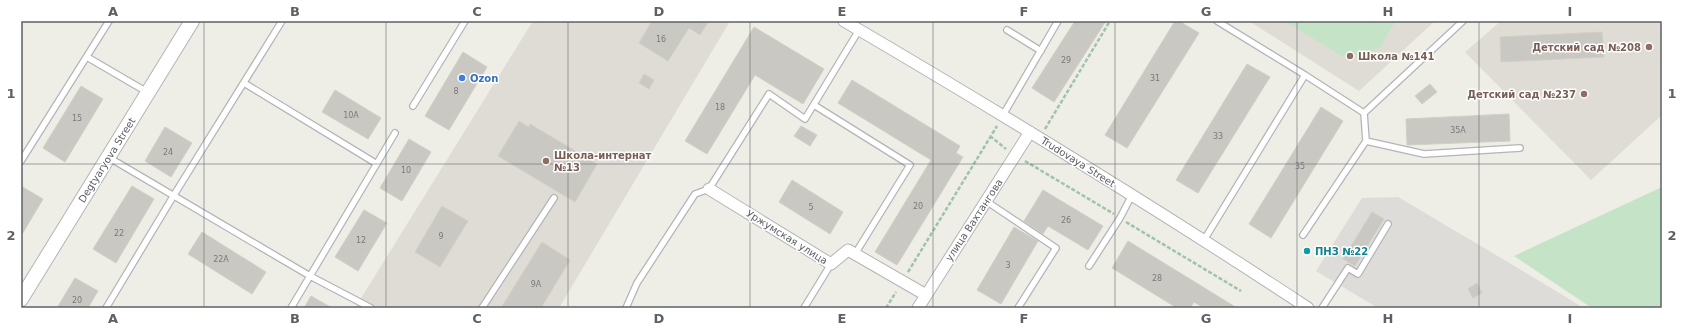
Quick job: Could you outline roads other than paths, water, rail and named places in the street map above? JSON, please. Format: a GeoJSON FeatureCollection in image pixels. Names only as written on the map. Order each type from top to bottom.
{"type":"FeatureCollection","features":[{"type":"Feature","properties":{"kind":"street","name":"Degtyaryova Street"},"geometry":{"type":"LineString","coordinates":[[21,299],[192,21]]}},
{"type":"Feature","properties":{"kind":"street","name":"Trudovaya Street"},"geometry":{"type":"LineString","coordinates":[[844,21],[1003,115],[1204,240],[1308,308]]}},
{"type":"Feature","properties":{"kind":"street","name":"улица Вахтангова"},"geometry":{"type":"LineString","coordinates":[[918,308],[1030,132]]}},
{"type":"Feature","properties":{"kind":"street","name":"Уржумская улица"},"geometry":{"type":"LineString","coordinates":[[709,189],[831,264],[848,250],[855,254]]}},
{"type":"Feature","properties":{"kind":"street"},"geometry":{"type":"LineString","coordinates":[[855,254],[926,295]]}},
{"type":"Feature","properties":{"kind":"lane"},"geometry":{"type":"LineString","coordinates":[[21,161],[109,21]]}},
{"type":"Feature","properties":{"kind":"lane"},"geometry":{"type":"LineString","coordinates":[[106,308],[282,21]]}},
{"type":"Feature","properties":{"kind":"lane"},"geometry":{"type":"LineString","coordinates":[[413,106],[465,21]]}},
{"type":"Feature","properties":{"kind":"lane"},"geometry":{"type":"LineString","coordinates":[[1003,115],[1058,21]]}},
{"type":"Feature","properties":{"kind":"lane"},"geometry":{"type":"LineString","coordinates":[[1217,21],[1364,113]]}},
{"type":"Feature","properties":{"kind":"lane"},"geometry":{"type":"LineString","coordinates":[[1364,113],[1463,21]]}},
{"type":"Feature","properties":{"kind":"lane"},"geometry":{"type":"LineString","coordinates":[[626,308],[637,283],[695,194],[709,189],[769,94],[805,119],[859,30]]}},
{"type":"Feature","properties":{"kind":"lane"},"geometry":{"type":"LineString","coordinates":[[1007,30],[1041,51]]}},
{"type":"Feature","properties":{"kind":"lane"},"geometry":{"type":"LineString","coordinates":[[87,56],[148,93]]}},
{"type":"Feature","properties":{"kind":"lane"},"geometry":{"type":"LineString","coordinates":[[1204,240],[1305,75]]}},
{"type":"Feature","properties":{"kind":"lane"},"geometry":{"type":"LineString","coordinates":[[244,83],[377,164]]}},
{"type":"Feature","properties":{"kind":"lane"},"geometry":{"type":"LineString","coordinates":[[814,105],[910,165],[855,254]]}},
{"type":"Feature","properties":{"kind":"lane"},"geometry":{"type":"LineString","coordinates":[[1303,235],[1366,141],[1364,113]]}},
{"type":"Feature","properties":{"kind":"lane"},"geometry":{"type":"LineString","coordinates":[[291,308],[395,132]]}},
{"type":"Feature","properties":{"kind":"lane"},"geometry":{"type":"LineString","coordinates":[[1366,141],[1424,154],[1520,148]]}},
{"type":"Feature","properties":{"kind":"lane"},"geometry":{"type":"LineString","coordinates":[[108,157],[310,276],[371,308]]}},
{"type":"Feature","properties":{"kind":"lane"},"geometry":{"type":"LineString","coordinates":[[1089,266],[1120,218],[1132,195]]}},
{"type":"Feature","properties":{"kind":"lane"},"geometry":{"type":"LineString","coordinates":[[482,308],[554,198]]}},
{"type":"Feature","properties":{"kind":"lane"},"geometry":{"type":"LineString","coordinates":[[986,201],[1056,248],[1018,308]]}},
{"type":"Feature","properties":{"kind":"lane"},"geometry":{"type":"LineString","coordinates":[[1322,308],[1348,268],[1358,274],[1388,224]]}},
{"type":"Feature","properties":{"kind":"lane"},"geometry":{"type":"LineString","coordinates":[[804,308],[831,264]]}},
{"type":"Feature","properties":{"kind":"place","name":"Детский сад №208"},"geometry":{"type":"Point","coordinates":[1649,47]}},
{"type":"Feature","properties":{"kind":"place","name":"Школа №141"},"geometry":{"type":"Point","coordinates":[1350,56]}},
{"type":"Feature","properties":{"kind":"place","name":"Ozon"},"geometry":{"type":"Point","coordinates":[462,78]}},
{"type":"Feature","properties":{"kind":"place","name":"Детский сад №237"},"geometry":{"type":"Point","coordinates":[1584,94]}},
{"type":"Feature","properties":{"kind":"place","name":"Школа-интернат №13"},"geometry":{"type":"Point","coordinates":[546,161]}},
{"type":"Feature","properties":{"kind":"place","name":"ПНЗ №22"},"geometry":{"type":"Point","coordinates":[1307,251]}}]}
